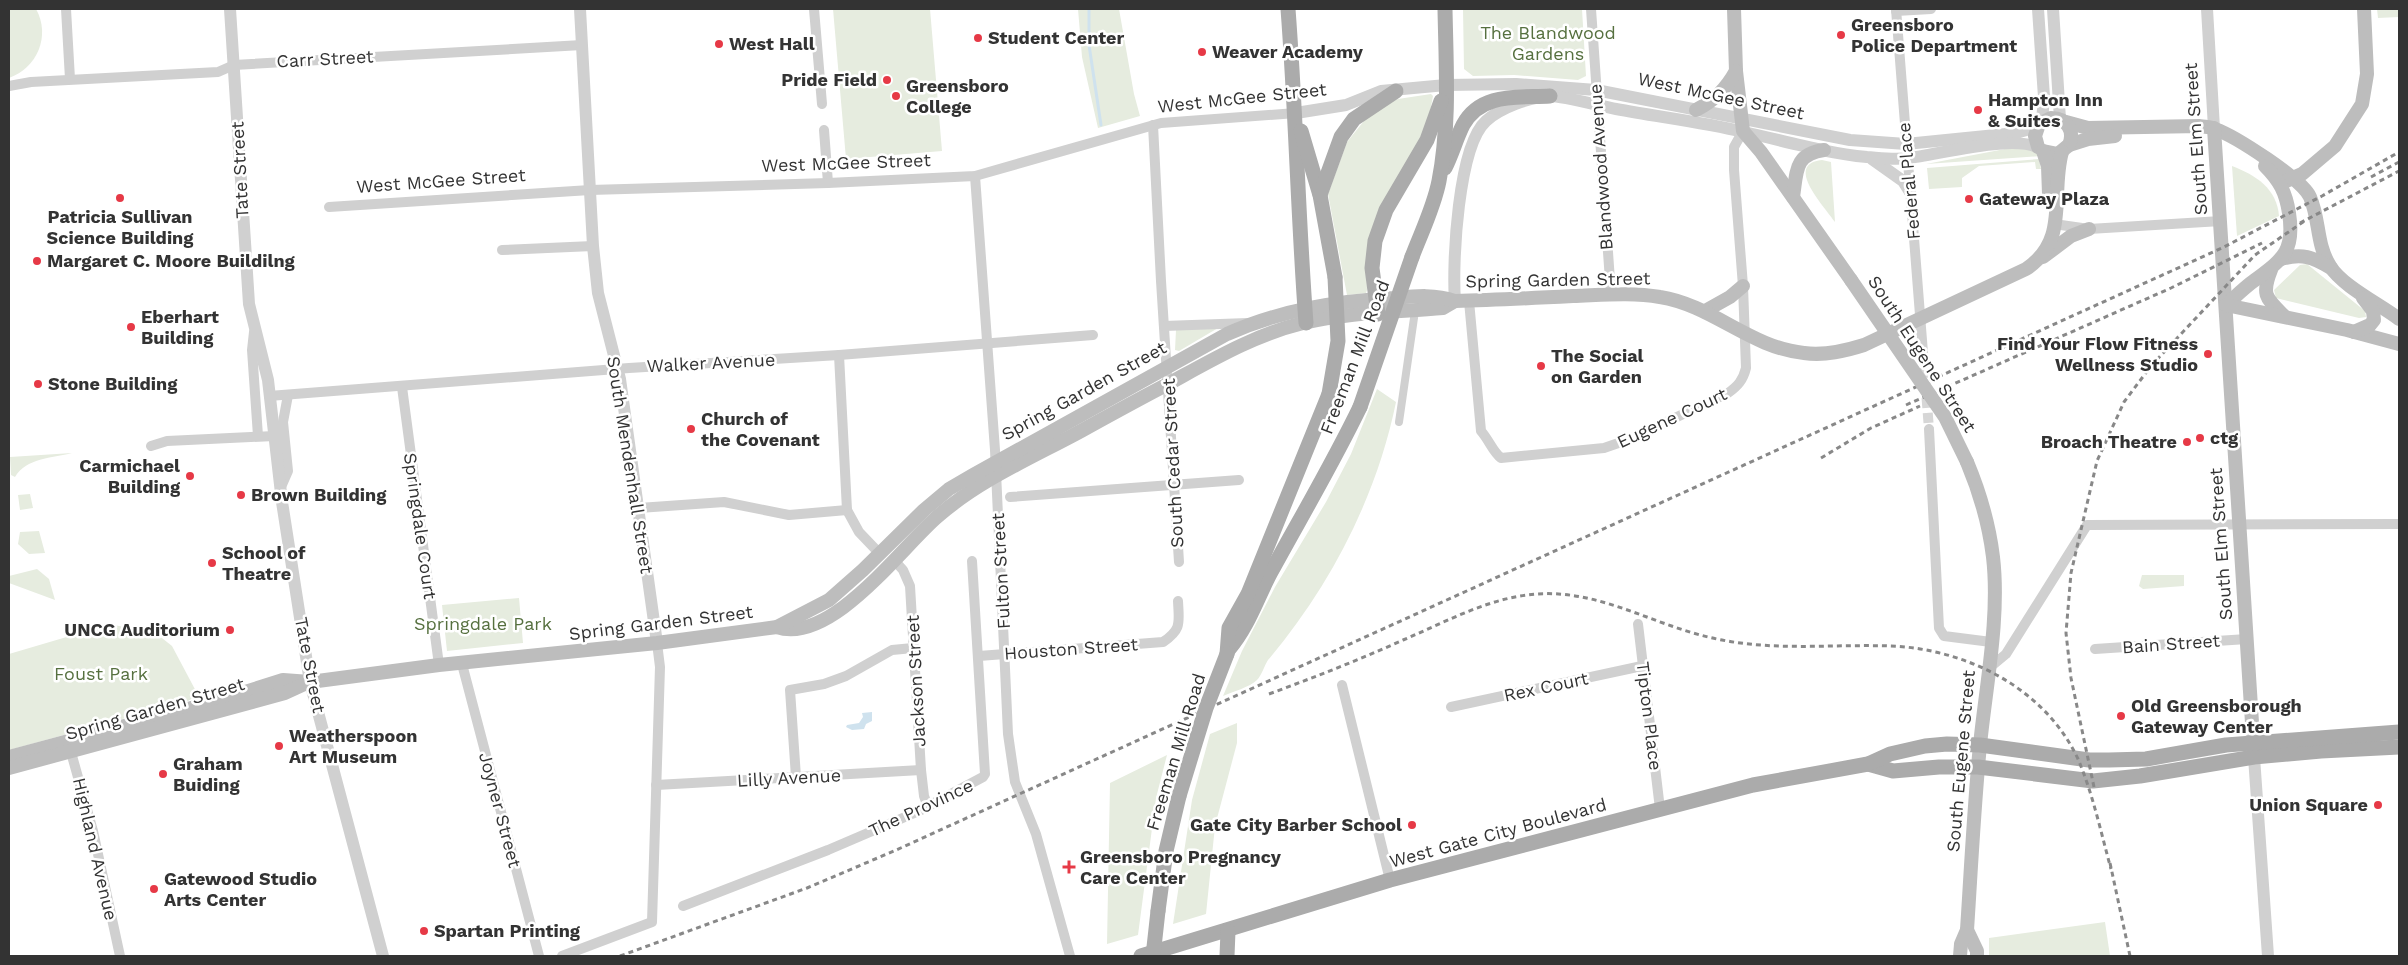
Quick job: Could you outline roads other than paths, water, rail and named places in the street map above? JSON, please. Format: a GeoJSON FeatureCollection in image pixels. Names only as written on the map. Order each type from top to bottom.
{"type":"FeatureCollection","features":[{"type":"Feature","properties":{"kind":"main road"},"geometry":{"type":"LineString","coordinates":[[1288,9],[1296,113],[1305,315]]}},
{"type":"Feature","properties":{"kind":"main road","name":"Freeman Mill Road"},"geometry":{"type":"LineString","coordinates":[[1153,956],[1166,851],[1179,796],[1206,708],[1228,652],[1239,637],[1270,573],[1330,468],[1360,407],[1439,180],[1443,148],[1446,86],[1445,9]]}},
{"type":"Feature","properties":{"kind":"main road"},"geometry":{"type":"LineString","coordinates":[[1734,9],[1736,71],[1741,124]]}},
{"type":"Feature","properties":{"kind":"main road"},"geometry":{"type":"LineString","coordinates":[[2286,180],[2320,161],[2335,146],[2362,104],[2367,74],[2364,9]]}},
{"type":"Feature","properties":{"kind":"main road"},"geometry":{"type":"LineString","coordinates":[[1696,110],[1712,102],[1727,87],[1736,71]]}},
{"type":"Feature","properties":{"kind":"main road"},"geometry":{"type":"LineString","coordinates":[[1377,306],[1372,268],[1375,241],[1386,210],[1426,140],[1446,86]]}},
{"type":"Feature","properties":{"kind":"main road"},"geometry":{"type":"LineString","coordinates":[[1320,195],[1341,137],[1354,119],[1396,91]]}},
{"type":"Feature","properties":{"kind":"main road"},"geometry":{"type":"LineString","coordinates":[[1439,180],[1464,124],[1475,110],[1500,98],[1550,96]]}},
{"type":"Feature","properties":{"kind":"main road","name":"Freeman Mill Road"},"geometry":{"type":"LineString","coordinates":[[1228,652],[1229,628],[1248,594],[1329,394],[1338,341],[1335,277],[1320,195],[1296,113]]}},
{"type":"Feature","properties":{"kind":"main road"},"geometry":{"type":"LineString","coordinates":[[2054,224],[2048,209],[2048,168],[2035,136],[2040,124],[2051,118],[2088,128],[2192,126],[2215,133],[2250,154],[2309,195],[2319,241],[2331,268]]}},
{"type":"Feature","properties":{"kind":"main road"},"geometry":{"type":"LineString","coordinates":[[2063,121],[2071,131],[2066,149]]}},
{"type":"Feature","properties":{"kind":"main road","name":"South Eugene Street"},"geometry":{"type":"LineString","coordinates":[[1741,124],[1945,417],[1967,462],[1982,504],[1993,558],[1994,607],[1978,766],[1967,930],[1960,944],[1960,956]]}},
{"type":"Feature","properties":{"kind":"main road"},"geometry":{"type":"LineString","coordinates":[[2040,149],[2054,154],[2088,139],[2145,134],[2215,133]]}},
{"type":"Feature","properties":{"kind":"main road","name":"South Elm Street"},"geometry":{"type":"LineString","coordinates":[[2215,133],[2254,750]]}},
{"type":"Feature","properties":{"kind":"main road","name":"Spring Garden Street"},"geometry":{"type":"LineString","coordinates":[[9,768],[70,746],[283,680],[310,682],[439,665],[657,643],[777,627],[829,600],[880,554],[924,510],[949,489],[1167,367],[1252,323],[1441,296],[1462,301],[1611,294],[1661,297],[1681,301],[1706,311],[1774,347],[1804,354],[1840,352],[1864,345],[2026,269],[2038,260],[2046,250],[2054,224],[2058,208],[2059,170],[2066,149]]}},
{"type":"Feature","properties":{"kind":"main road"},"geometry":{"type":"LineString","coordinates":[[1793,197],[1800,161],[1806,155],[1824,150]]}},
{"type":"Feature","properties":{"kind":"main road"},"geometry":{"type":"LineString","coordinates":[[2226,305],[2256,279],[2271,270],[2281,259],[2290,241],[2291,230],[2286,180]]}},
{"type":"Feature","properties":{"kind":"main road"},"geometry":{"type":"LineString","coordinates":[[2038,260],[2053,252],[2071,236],[2089,229]]}},
{"type":"Feature","properties":{"kind":"main road"},"geometry":{"type":"LineString","coordinates":[[2281,259],[2295,255],[2305,255],[2331,268],[2360,294],[2382,306],[2399,319]]}},
{"type":"Feature","properties":{"kind":"main road"},"geometry":{"type":"LineString","coordinates":[[2271,270],[2265,285],[2267,300],[2285,317]]}},
{"type":"Feature","properties":{"kind":"main road"},"geometry":{"type":"LineString","coordinates":[[1706,311],[1730,297],[1743,286]]}},
{"type":"Feature","properties":{"kind":"main road"},"geometry":{"type":"LineString","coordinates":[[2354,332],[2370,325],[2374,316],[2360,294]]}},
{"type":"Feature","properties":{"kind":"main road","name":"Spring Garden Street"},"geometry":{"type":"LineString","coordinates":[[1377,306],[1415,311],[1444,308],[1462,301]]}},
{"type":"Feature","properties":{"kind":"main road"},"geometry":{"type":"LineString","coordinates":[[2226,305],[2354,332],[2399,344]]}},
{"type":"Feature","properties":{"kind":"main road","name":"Spring Garden Street"},"geometry":{"type":"LineString","coordinates":[[777,627],[788,630],[800,628],[838,611],[855,598],[937,517],[996,477],[1246,342],[1305,315]]}},
{"type":"Feature","properties":{"kind":"main road"},"geometry":{"type":"LineString","coordinates":[[2254,750],[2399,732]]}},
{"type":"Feature","properties":{"kind":"main road","name":"West Gate City Boulevard"},"geometry":{"type":"LineString","coordinates":[[1141,956],[1390,880],[1760,784],[1868,764],[1890,754],[1925,746],[1947,744],[1980,745],[2089,760],[2146,759],[2254,750]]}},
{"type":"Feature","properties":{"kind":"main road","name":"Spring Garden Street"},"geometry":{"type":"LineString","coordinates":[[9,757],[70,746]]}},
{"type":"Feature","properties":{"kind":"main road"},"geometry":{"type":"LineString","coordinates":[[2254,750],[2320,751],[2399,747]]}},
{"type":"Feature","properties":{"kind":"main road","name":"West Gate City Boulevard"},"geometry":{"type":"LineString","coordinates":[[1868,764],[1893,771],[1978,766],[2093,781],[2148,775],[2254,750]]}},
{"type":"Feature","properties":{"kind":"main road","name":"South Eugene Street"},"geometry":{"type":"LineString","coordinates":[[1967,930],[1977,951],[1977,956]]}},
{"type":"Feature","properties":{"kind":"main road"},"geometry":{"type":"LineString","coordinates":[[1227,956],[1228,931]]}},
{"type":"Feature","properties":{"kind":"street"},"geometry":{"type":"LineString","coordinates":[[66,9],[70,79]]}},
{"type":"Feature","properties":{"kind":"street","name":"Tate Street"},"geometry":{"type":"LineString","coordinates":[[230,9],[246,281],[254,331],[263,356],[310,682],[382,956]]}},
{"type":"Feature","properties":{"kind":"street","name":"South Mendenhall Street"},"geometry":{"type":"LineString","coordinates":[[562,956],[652,922],[660,667],[632,457],[618,370],[598,293],[593,246],[580,9]]}},
{"type":"Feature","properties":{"kind":"street"},"geometry":{"type":"LineString","coordinates":[[814,9],[822,104]]}},
{"type":"Feature","properties":{"kind":"street","name":"Blandwood Avenue"},"geometry":{"type":"LineString","coordinates":[[1591,9],[1611,294]]}},
{"type":"Feature","properties":{"kind":"street"},"geometry":{"type":"LineString","coordinates":[[1896,10],[1931,9]]}},
{"type":"Feature","properties":{"kind":"street"},"geometry":{"type":"LineString","coordinates":[[2038,9],[2044,97],[2040,124]]}},
{"type":"Feature","properties":{"kind":"street"},"geometry":{"type":"LineString","coordinates":[[2053,9],[2063,121]]}},
{"type":"Feature","properties":{"kind":"street","name":"South Elm Street"},"geometry":{"type":"LineString","coordinates":[[2207,9],[2215,133]]}},
{"type":"Feature","properties":{"kind":"street","name":"Federal Place"},"geometry":{"type":"LineString","coordinates":[[1896,10],[1923,353]]}},
{"type":"Feature","properties":{"kind":"street","name":"Carr Street"},"geometry":{"type":"LineString","coordinates":[[9,86],[70,79],[218,72],[234,65],[582,45]]}},
{"type":"Feature","properties":{"kind":"street","name":"West McGee Street"},"geometry":{"type":"LineString","coordinates":[[329,207],[590,190],[828,184],[975,176],[1153,125],[1335,108],[1381,91],[1446,86],[1516,84],[1596,90],[1696,110],[1824,150],[1868,157],[1907,158],[1996,143],[2016,143],[2040,149]]}},
{"type":"Feature","properties":{"kind":"street"},"geometry":{"type":"LineString","coordinates":[[1462,301],[1453,274],[1458,220],[1469,153],[1474,137],[1484,122],[1508,106],[1550,96]]}},
{"type":"Feature","properties":{"kind":"street","name":"West McGee Street"},"geometry":{"type":"LineString","coordinates":[[1550,96],[1597,106],[1825,136],[1906,144],[2016,133],[2040,124]]}},
{"type":"Feature","properties":{"kind":"street","name":"Eugene Court"},"geometry":{"type":"LineString","coordinates":[[1462,301],[1481,431],[1491,442],[1497,455],[1505,458],[1604,448],[1630,439],[1728,393],[1737,387],[1743,378],[1746,363],[1734,156],[1734,147],[1741,124]]}},
{"type":"Feature","properties":{"kind":"street","name":"South Cedar Street"},"geometry":{"type":"LineString","coordinates":[[1153,125],[1179,562]]}},
{"type":"Feature","properties":{"kind":"street"},"geometry":{"type":"LineString","coordinates":[[824,130],[828,184]]}},
{"type":"Feature","properties":{"kind":"street"},"geometry":{"type":"LineString","coordinates":[[1868,157],[1888,168],[1903,181],[1910,192]]}},
{"type":"Feature","properties":{"kind":"street","name":"Fulton Street"},"geometry":{"type":"LineString","coordinates":[[975,176],[996,477],[1006,654],[1008,734],[1014,782],[1036,834],[1070,956]]}},
{"type":"Feature","properties":{"kind":"street"},"geometry":{"type":"LineString","coordinates":[[2054,224],[2089,229],[2221,221]]}},
{"type":"Feature","properties":{"kind":"street"},"geometry":{"type":"LineString","coordinates":[[502,250],[593,246]]}},
{"type":"Feature","properties":{"kind":"street"},"geometry":{"type":"LineString","coordinates":[[1400,422],[1415,311]]}},
{"type":"Feature","properties":{"kind":"street"},"geometry":{"type":"LineString","coordinates":[[1164,326],[1252,323]]}},
{"type":"Feature","properties":{"kind":"street","name":"Tate Street"},"geometry":{"type":"LineString","coordinates":[[254,331],[252,350],[258,436]]}},
{"type":"Feature","properties":{"kind":"street","name":"Walker Avenue"},"geometry":{"type":"LineString","coordinates":[[269,396],[1093,335]]}},
{"type":"Feature","properties":{"kind":"street"},"geometry":{"type":"LineString","coordinates":[[839,355],[847,510],[859,532],[880,554]]}},
{"type":"Feature","properties":{"kind":"street","name":"Springdale Court"},"geometry":{"type":"LineString","coordinates":[[402,387],[439,665]]}},
{"type":"Feature","properties":{"kind":"street","name":"Tate Street"},"geometry":{"type":"LineString","coordinates":[[281,487],[288,470],[283,422],[288,396]]}},
{"type":"Feature","properties":{"kind":"street"},"geometry":{"type":"LineString","coordinates":[[1929,429],[1939,628],[1944,636],[1991,642]]}},
{"type":"Feature","properties":{"kind":"street"},"geometry":{"type":"LineString","coordinates":[[152,446],[167,441],[274,436]]}},
{"type":"Feature","properties":{"kind":"street"},"geometry":{"type":"LineString","coordinates":[[1010,497],[1239,480]]}},
{"type":"Feature","properties":{"kind":"street"},"geometry":{"type":"LineString","coordinates":[[638,508],[724,502],[789,515],[847,510]]}},
{"type":"Feature","properties":{"kind":"street"},"geometry":{"type":"LineString","coordinates":[[1988,669],[2006,654],[2087,525],[2399,524]]}},
{"type":"Feature","properties":{"kind":"street","name":"Jackson Street"},"geometry":{"type":"LineString","coordinates":[[894,560],[903,570],[910,586],[921,770],[924,796],[928,807]]}},
{"type":"Feature","properties":{"kind":"street","name":"The Province"},"geometry":{"type":"LineString","coordinates":[[683,906],[828,850],[928,807],[980,780],[985,774],[972,561]]}},
{"type":"Feature","properties":{"kind":"street","name":"Houston Street"},"geometry":{"type":"LineString","coordinates":[[979,656],[1163,642],[1176,633],[1179,624],[1178,601]]}},
{"type":"Feature","properties":{"kind":"street","name":"Tipton Place"},"geometry":{"type":"LineString","coordinates":[[1638,624],[1660,809]]}},
{"type":"Feature","properties":{"kind":"street","name":"Bain Street"},"geometry":{"type":"LineString","coordinates":[[2096,649],[2246,639]]}},
{"type":"Feature","properties":{"kind":"street"},"geometry":{"type":"LineString","coordinates":[[796,777],[790,690],[824,684],[846,676],[892,650],[914,648]]}},
{"type":"Feature","properties":{"kind":"street","name":"Joyner Street"},"geometry":{"type":"LineString","coordinates":[[462,664],[539,956]]}},
{"type":"Feature","properties":{"kind":"street","name":"Rex Court"},"geometry":{"type":"LineString","coordinates":[[1451,707],[1642,666]]}},
{"type":"Feature","properties":{"kind":"street"},"geometry":{"type":"LineString","coordinates":[[1342,685],[1390,880]]}},
{"type":"Feature","properties":{"kind":"street","name":"Highland Avenue"},"geometry":{"type":"LineString","coordinates":[[70,746],[93,832],[120,956]]}},
{"type":"Feature","properties":{"kind":"street","name":"South Elm Street"},"geometry":{"type":"LineString","coordinates":[[2254,750],[2268,956]]}},
{"type":"Feature","properties":{"kind":"street","name":"Lilly Avenue"},"geometry":{"type":"LineString","coordinates":[[656,785],[921,770]]}},
{"type":"Feature","properties":{"kind":"water"},"geometry":{"type":"Polygon","coordinates":[[[872,712],[872,721],[866,724],[864,729],[852,730],[846,727],[847,725],[859,723],[863,717],[862,713],[872,712]]]}},
{"type":"Feature","properties":{"kind":"waterway"},"geometry":{"type":"LineString","coordinates":[[1089,9],[1089,45],[1101,125]]}},
{"type":"Feature","properties":{"kind":"tunnel"},"geometry":{"type":"LineString","coordinates":[[1923,353],[1929,429]]}},
{"type":"Feature","properties":{"kind":"railway"},"geometry":{"type":"LineString","coordinates":[[620,956],[807,888],[894,851],[2222,248],[2322,196],[2399,152]]}},
{"type":"Feature","properties":{"kind":"railway"},"geometry":{"type":"LineString","coordinates":[[2371,177],[2399,162]]}},
{"type":"Feature","properties":{"kind":"railway"},"geometry":{"type":"LineString","coordinates":[[2300,223],[2399,171]]}},
{"type":"Feature","properties":{"kind":"railway"},"geometry":{"type":"LineString","coordinates":[[2094,787],[2071,678],[2066,633],[2071,573],[2097,461],[2124,402],[2151,366],[2255,255],[2306,220]]}},
{"type":"Feature","properties":{"kind":"railway"},"geometry":{"type":"LineString","coordinates":[[1906,405],[2171,288],[2262,243]]}},
{"type":"Feature","properties":{"kind":"railway"},"geometry":{"type":"LineString","coordinates":[[1821,458],[1871,428],[1920,406]]}},
{"type":"Feature","properties":{"kind":"railway"},"geometry":{"type":"LineString","coordinates":[[1269,694],[1320,675],[1475,609],[1505,599],[1547,594],[1573,596],[1598,601],[1696,634],[1722,640],[1785,646],[1891,646],[1919,649],[1947,655],[1974,664],[2000,677],[2024,693],[2045,712],[2064,734],[2078,759],[2092,800],[2111,869]]}},
{"type":"Feature","properties":{"kind":"railway"},"geometry":{"type":"LineString","coordinates":[[2110,863],[2130,956]]}},
{"type":"Feature","properties":{"kind":"place","name":"Greensboro Police Department"},"geometry":{"type":"Point","coordinates":[1841,35]}},
{"type":"Feature","properties":{"kind":"place","name":"Student Center"},"geometry":{"type":"Point","coordinates":[978,38]}},
{"type":"Feature","properties":{"kind":"place","name":"West Hall"},"geometry":{"type":"Point","coordinates":[719,44]}},
{"type":"Feature","properties":{"kind":"place","name":"Weaver Academy"},"geometry":{"type":"Point","coordinates":[1202,52]}},
{"type":"Feature","properties":{"kind":"place","name":"Pride Field"},"geometry":{"type":"Point","coordinates":[887,80]}},
{"type":"Feature","properties":{"kind":"place","name":"Greensboro College"},"geometry":{"type":"Point","coordinates":[896,96]}},
{"type":"Feature","properties":{"kind":"place","name":"Hampton Inn & Suites"},"geometry":{"type":"Point","coordinates":[1978,110]}},
{"type":"Feature","properties":{"kind":"place","name":"Patricia Sullivan Science Building"},"geometry":{"type":"Point","coordinates":[120,198]}},
{"type":"Feature","properties":{"kind":"place","name":"Gateway Plaza"},"geometry":{"type":"Point","coordinates":[1969,199]}},
{"type":"Feature","properties":{"kind":"place","name":"Margaret C. Moore Buildilng"},"geometry":{"type":"Point","coordinates":[37,261]}},
{"type":"Feature","properties":{"kind":"place","name":"Eberhart Building"},"geometry":{"type":"Point","coordinates":[131,327]}},
{"type":"Feature","properties":{"kind":"place","name":"Find Your Flow Fitness Wellness Studio"},"geometry":{"type":"Point","coordinates":[2208,354]}},
{"type":"Feature","properties":{"kind":"place","name":"The Social on Garden"},"geometry":{"type":"Point","coordinates":[1541,366]}},
{"type":"Feature","properties":{"kind":"place","name":"Stone Building"},"geometry":{"type":"Point","coordinates":[38,384]}},
{"type":"Feature","properties":{"kind":"place","name":"Church of the Covenant"},"geometry":{"type":"Point","coordinates":[691,429]}},
{"type":"Feature","properties":{"kind":"place","name":"ctg"},"geometry":{"type":"Point","coordinates":[2200,438]}},
{"type":"Feature","properties":{"kind":"place","name":"Broach Theatre"},"geometry":{"type":"Point","coordinates":[2187,442]}},
{"type":"Feature","properties":{"kind":"place","name":"Carmichael Building"},"geometry":{"type":"Point","coordinates":[190,476]}},
{"type":"Feature","properties":{"kind":"place","name":"Brown Building"},"geometry":{"type":"Point","coordinates":[241,495]}},
{"type":"Feature","properties":{"kind":"place","name":"School of Theatre"},"geometry":{"type":"Point","coordinates":[212,563]}},
{"type":"Feature","properties":{"kind":"place","name":"UNCG Auditorium"},"geometry":{"type":"Point","coordinates":[230,630]}},
{"type":"Feature","properties":{"kind":"place","name":"Old Greensborough Gateway Center"},"geometry":{"type":"Point","coordinates":[2121,716]}},
{"type":"Feature","properties":{"kind":"place","name":"Weatherspoon Art Museum"},"geometry":{"type":"Point","coordinates":[279,746]}},
{"type":"Feature","properties":{"kind":"place","name":"Graham Buiding"},"geometry":{"type":"Point","coordinates":[163,774]}},
{"type":"Feature","properties":{"kind":"place","name":"Union Square"},"geometry":{"type":"Point","coordinates":[2378,805]}},
{"type":"Feature","properties":{"kind":"place","name":"Gate City Barber School"},"geometry":{"type":"Point","coordinates":[1412,825]}},
{"type":"Feature","properties":{"kind":"place","name":"Greensboro Pregnancy Care Center"},"geometry":{"type":"Point","coordinates":[1069,867]}},
{"type":"Feature","properties":{"kind":"place","name":"Gatewood Studio Arts Center"},"geometry":{"type":"Point","coordinates":[154,889]}},
{"type":"Feature","properties":{"kind":"place","name":"Spartan Printing"},"geometry":{"type":"Point","coordinates":[424,931]}},
{"type":"Feature","properties":{"kind":"park label","name":"The Blandwood Gardens"},"geometry":{"type":"Point","coordinates":[1548,43]}},
{"type":"Feature","properties":{"kind":"park label","name":"Springdale Park"},"geometry":{"type":"Point","coordinates":[483,624]}},
{"type":"Feature","properties":{"kind":"park label","name":"Foust Park"},"geometry":{"type":"Point","coordinates":[101,674]}}]}
